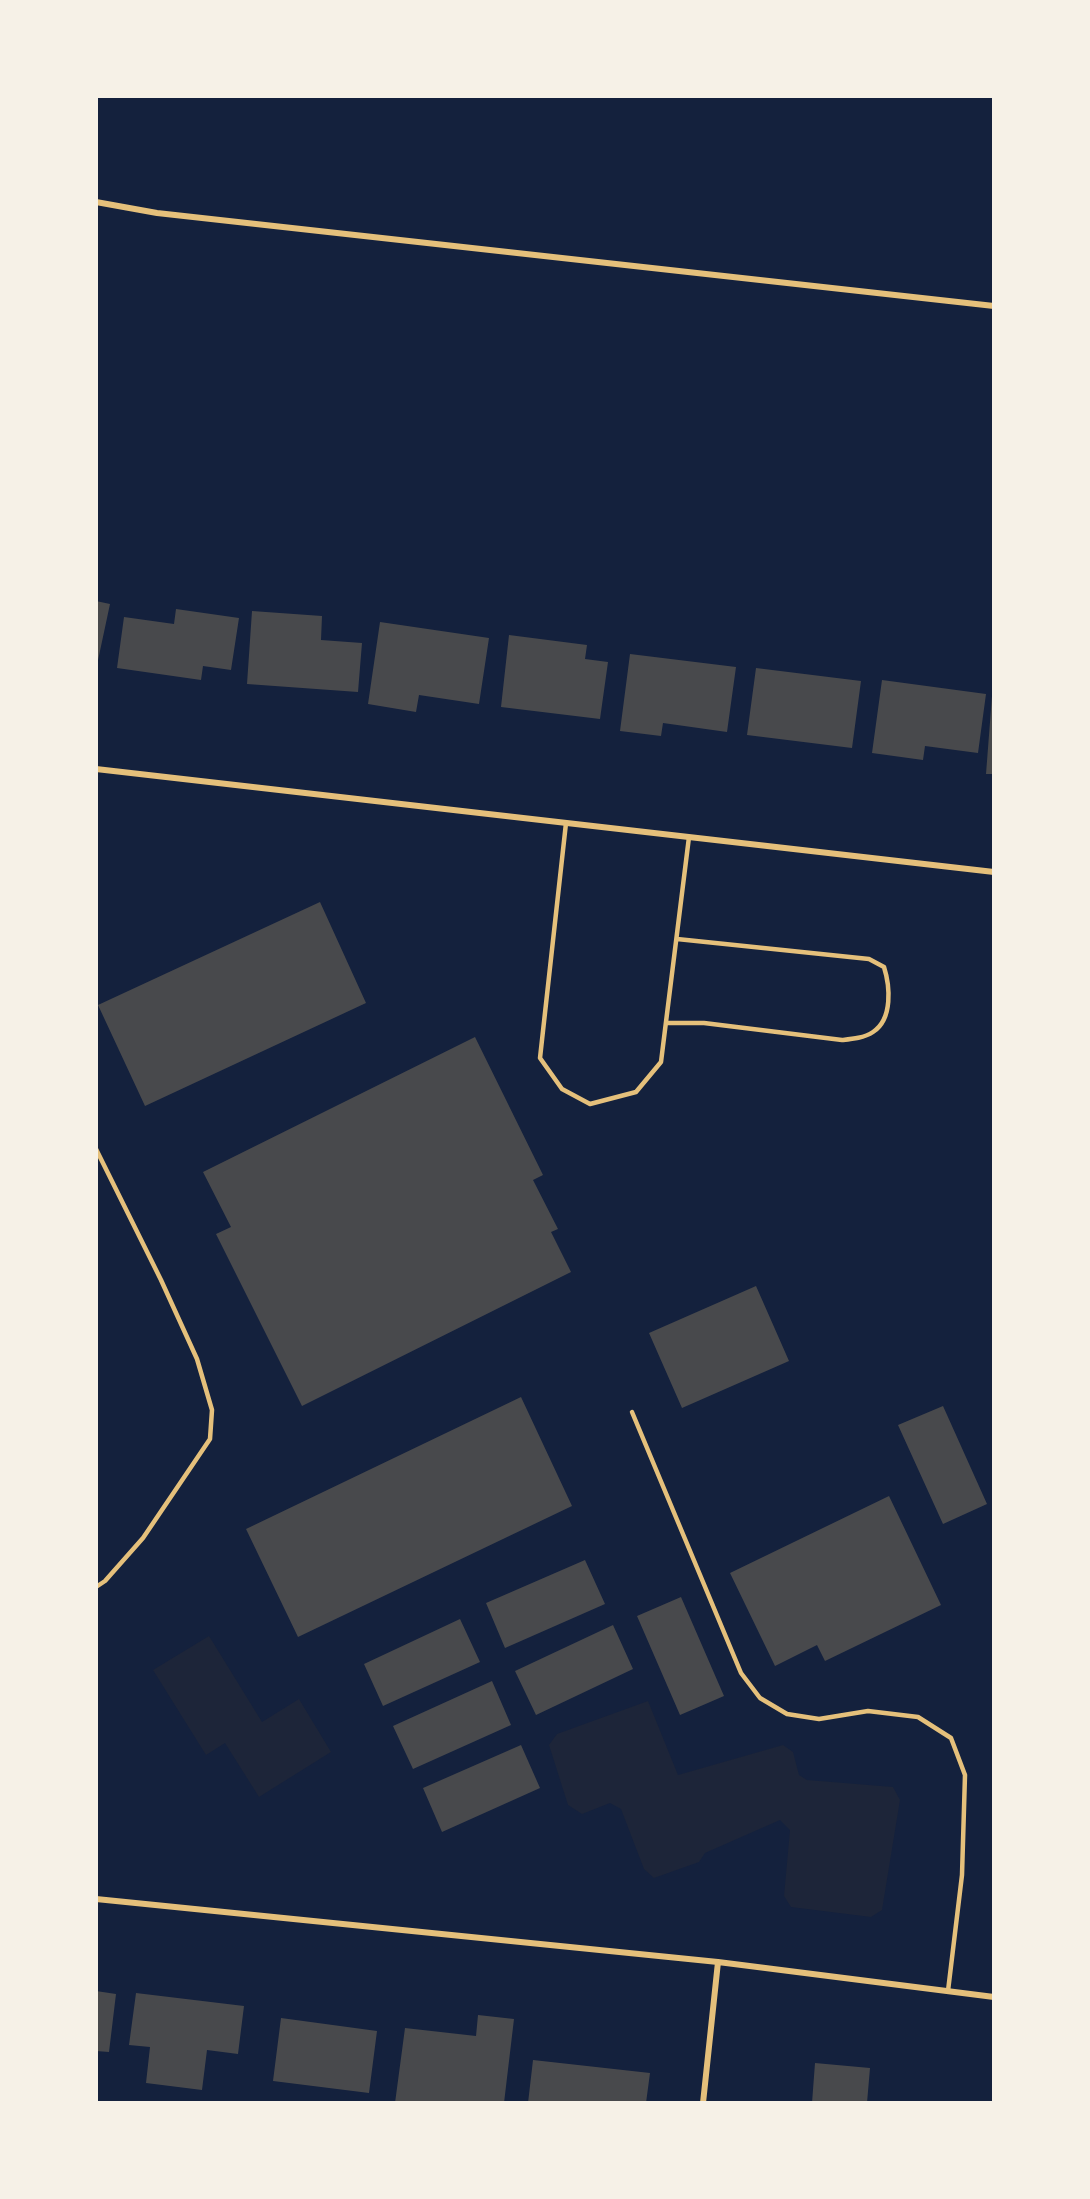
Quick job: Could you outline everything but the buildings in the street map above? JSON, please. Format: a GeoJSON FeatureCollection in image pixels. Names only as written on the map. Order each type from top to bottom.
{"type":"FeatureCollection","features":[{"type":"Feature","properties":{"kind":"street"},"geometry":{"type":"LineString","coordinates":[[96,202],[157,213],[994,306]]}},
{"type":"Feature","properties":{"kind":"street"},"geometry":{"type":"LineString","coordinates":[[96,770],[994,872]]}},
{"type":"Feature","properties":{"kind":"street"},"geometry":{"type":"LineString","coordinates":[[96,1899],[718,1962],[994,1997]]}},
{"type":"Feature","properties":{"kind":"street"},"geometry":{"type":"LineString","coordinates":[[703,2103],[718,1962]]}},
{"type":"Feature","properties":{"kind":"lane"},"geometry":{"type":"LineString","coordinates":[[566,823],[540,1058],[562,1089],[590,1104],[636,1092],[661,1062],[689,837]]}},
{"type":"Feature","properties":{"kind":"lane"},"geometry":{"type":"LineString","coordinates":[[667,1023],[704,1023],[842,1040],[856,1039],[873,1033],[883,1023],[887,1010],[888,981],[884,967],[869,959],[677,939]]}},
{"type":"Feature","properties":{"kind":"lane"},"geometry":{"type":"LineString","coordinates":[[96,1149],[197,1359],[212,1410],[210,1439],[143,1538],[105,1581],[96,1587]]}},
{"type":"Feature","properties":{"kind":"lane"},"geometry":{"type":"LineString","coordinates":[[632,1412],[741,1673],[760,1698],[787,1714],[819,1719],[868,1711],[918,1717],[951,1738],[965,1775],[962,1875],[948,1991]]}},
{"type":"Feature","properties":{"kind":"shaded area"},"geometry":{"type":"Polygon","coordinates":[[[209,1636],[262,1722],[299,1699],[331,1752],[259,1797],[225,1743],[206,1755],[153,1670],[209,1636]]]}},
{"type":"Feature","properties":{"kind":"shaded area"},"geometry":{"type":"Polygon","coordinates":[[[648,1701],[678,1775],[783,1745],[793,1752],[799,1775],[807,1780],[893,1787],[900,1800],[882,1910],[871,1917],[791,1907],[784,1896],[790,1830],[780,1820],[705,1853],[699,1862],[654,1878],[644,1869],[621,1809],[610,1803],[582,1814],[568,1805],[549,1745],[557,1734],[648,1701]]]}}]}
